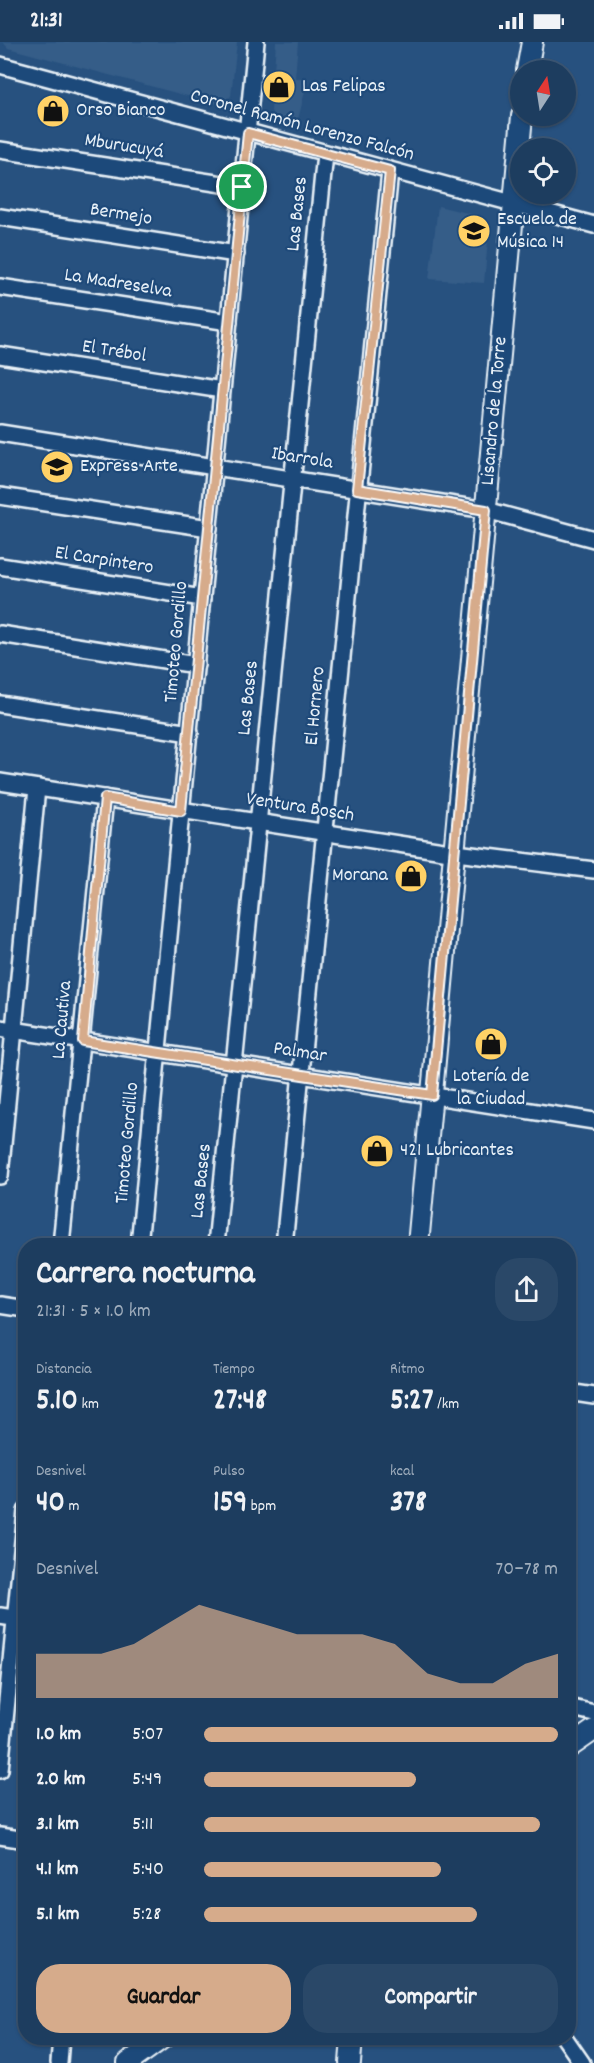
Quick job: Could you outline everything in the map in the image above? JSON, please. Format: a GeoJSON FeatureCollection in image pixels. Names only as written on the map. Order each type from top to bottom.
{"type":"FeatureCollection","features":[{"type":"Feature","properties":{"kind":"street","name":"Timoteo Gordillo"},"geometry":{"type":"LineString","coordinates":[[140,1238],[256,42]]}},
{"type":"Feature","properties":{"kind":"street"},"geometry":{"type":"LineString","coordinates":[[529,60],[532,42]]}},
{"type":"Feature","properties":{"kind":"street","name":"Coronel Ramón Lorenzo Falcón"},"geometry":{"type":"LineString","coordinates":[[0,65],[510,203]]}},
{"type":"Feature","properties":{"kind":"street","name":"Mburucuyá"},"geometry":{"type":"LineString","coordinates":[[0,150],[242,187]]}},
{"type":"Feature","properties":{"kind":"street","name":"Las Bases"},"geometry":{"type":"LineString","coordinates":[[217,1238],[326,154]]}},
{"type":"Feature","properties":{"kind":"street","name":"El Hornero"},"geometry":{"type":"LineString","coordinates":[[285,1238],[390,171]]}},
{"type":"Feature","properties":{"kind":"street","name":"Coronel Ramón Lorenzo Falcón"},"geometry":{"type":"LineString","coordinates":[[513,204],[594,225]]}},
{"type":"Feature","properties":{"kind":"street","name":"Lisandro de la Torre"},"geometry":{"type":"LineString","coordinates":[[419,1238],[456,853],[513,204]]}},
{"type":"Feature","properties":{"kind":"street","name":"Bermejo"},"geometry":{"type":"LineString","coordinates":[[0,217],[236,254]]}},
{"type":"Feature","properties":{"kind":"street","name":"La Madreselva"},"geometry":{"type":"LineString","coordinates":[[0,287],[229,322]]}},
{"type":"Feature","properties":{"kind":"street","name":"El Trébol"},"geometry":{"type":"LineString","coordinates":[[0,355],[222,390]]}},
{"type":"Feature","properties":{"kind":"street","name":"Ibarrola"},"geometry":{"type":"LineString","coordinates":[[0,433],[486,510],[594,539]]}},
{"type":"Feature","properties":{"kind":"street"},"geometry":{"type":"LineString","coordinates":[[0,496],[209,528]]}},
{"type":"Feature","properties":{"kind":"street","name":"El Carpintero"},"geometry":{"type":"LineString","coordinates":[[0,566],[202,597]]}},
{"type":"Feature","properties":{"kind":"street"},"geometry":{"type":"LineString","coordinates":[[0,634],[196,665]]}},
{"type":"Feature","properties":{"kind":"street"},"geometry":{"type":"LineString","coordinates":[[0,704],[190,734]]}},
{"type":"Feature","properties":{"kind":"street","name":"Ventura Bosch"},"geometry":{"type":"LineString","coordinates":[[0,782],[456,853],[594,870]]}},
{"type":"Feature","properties":{"kind":"street"},"geometry":{"type":"LineString","coordinates":[[0,1176],[7,1029],[37,788]]}},
{"type":"Feature","properties":{"kind":"street","name":"La Cautiva"},"geometry":{"type":"LineString","coordinates":[[63,1238],[105,798]]}},
{"type":"Feature","properties":{"kind":"street","name":"Palmar"},"geometry":{"type":"LineString","coordinates":[[7,1029],[594,1121]]}},
{"type":"Feature","properties":{"kind":"street"},"geometry":{"type":"LineString","coordinates":[[0,1305],[18,1308]]}},
{"type":"Feature","properties":{"kind":"street"},"geometry":{"type":"LineString","coordinates":[[576,1393],[594,1396]]}},
{"type":"Feature","properties":{"kind":"street"},"geometry":{"type":"LineString","coordinates":[[0,1770],[18,1577]]}},
{"type":"Feature","properties":{"kind":"street"},"geometry":{"type":"LineString","coordinates":[[576,1709],[594,1713]]}},
{"type":"Feature","properties":{"kind":"street"},"geometry":{"type":"LineString","coordinates":[[576,1742],[594,1730]]}},
{"type":"Feature","properties":{"kind":"street"},"geometry":{"type":"LineString","coordinates":[[0,1836],[18,1839]]}},
{"type":"Feature","properties":{"kind":"street"},"geometry":{"type":"LineString","coordinates":[[58,2063],[60,2045]]}},
{"type":"Feature","properties":{"kind":"street"},"geometry":{"type":"LineString","coordinates":[[128,2063],[153,2045]]}},
{"type":"Feature","properties":{"kind":"street"},"geometry":{"type":"LineString","coordinates":[[350,2063],[351,2045]]}},
{"type":"Feature","properties":{"kind":"street"},"geometry":{"type":"LineString","coordinates":[[570,2045],[582,2063]]}},
{"type":"Feature","properties":{"kind":"shaded area"},"geometry":{"type":"Polygon","coordinates":[[[3,42],[237,42],[231,96],[221,105],[8,48],[3,42]]]}},
{"type":"Feature","properties":{"kind":"shaded area"},"geometry":{"type":"Polygon","coordinates":[[[276,42],[298,42],[295,78],[308,79],[297,124],[277,120],[271,111],[276,42]]]}},
{"type":"Feature","properties":{"kind":"shaded area"},"geometry":{"type":"Polygon","coordinates":[[[438,206],[480,216],[489,229],[484,283],[429,279],[438,206]]]}},
{"type":"Feature","properties":{"kind":"place","name":"Las Felipas"},"geometry":{"type":"Point","coordinates":[279,87]}},
{"type":"Feature","properties":{"kind":"place","name":"Orso Bianco"},"geometry":{"type":"Point","coordinates":[53,111]}},
{"type":"Feature","properties":{"kind":"place","name":"Escuela de Música 14"},"geometry":{"type":"Point","coordinates":[474,231]}},
{"type":"Feature","properties":{"kind":"place","name":"Express Arte"},"geometry":{"type":"Point","coordinates":[57,467]}},
{"type":"Feature","properties":{"kind":"place","name":"Morana"},"geometry":{"type":"Point","coordinates":[411,876]}},
{"type":"Feature","properties":{"kind":"place","name":"Lotería de la Ciudad"},"geometry":{"type":"Point","coordinates":[491,1044]}},
{"type":"Feature","properties":{"kind":"place","name":"421 Lubricantes"},"geometry":{"type":"Point","coordinates":[377,1151]}},
{"type":"Feature","properties":{"kind":"route"},"geometry":{"type":"LineString","coordinates":[[248,133],[390,171],[357,489],[486,510],[432,1095],[83,1041],[105,798],[181,811],[242,187],[248,133]]}}]}
